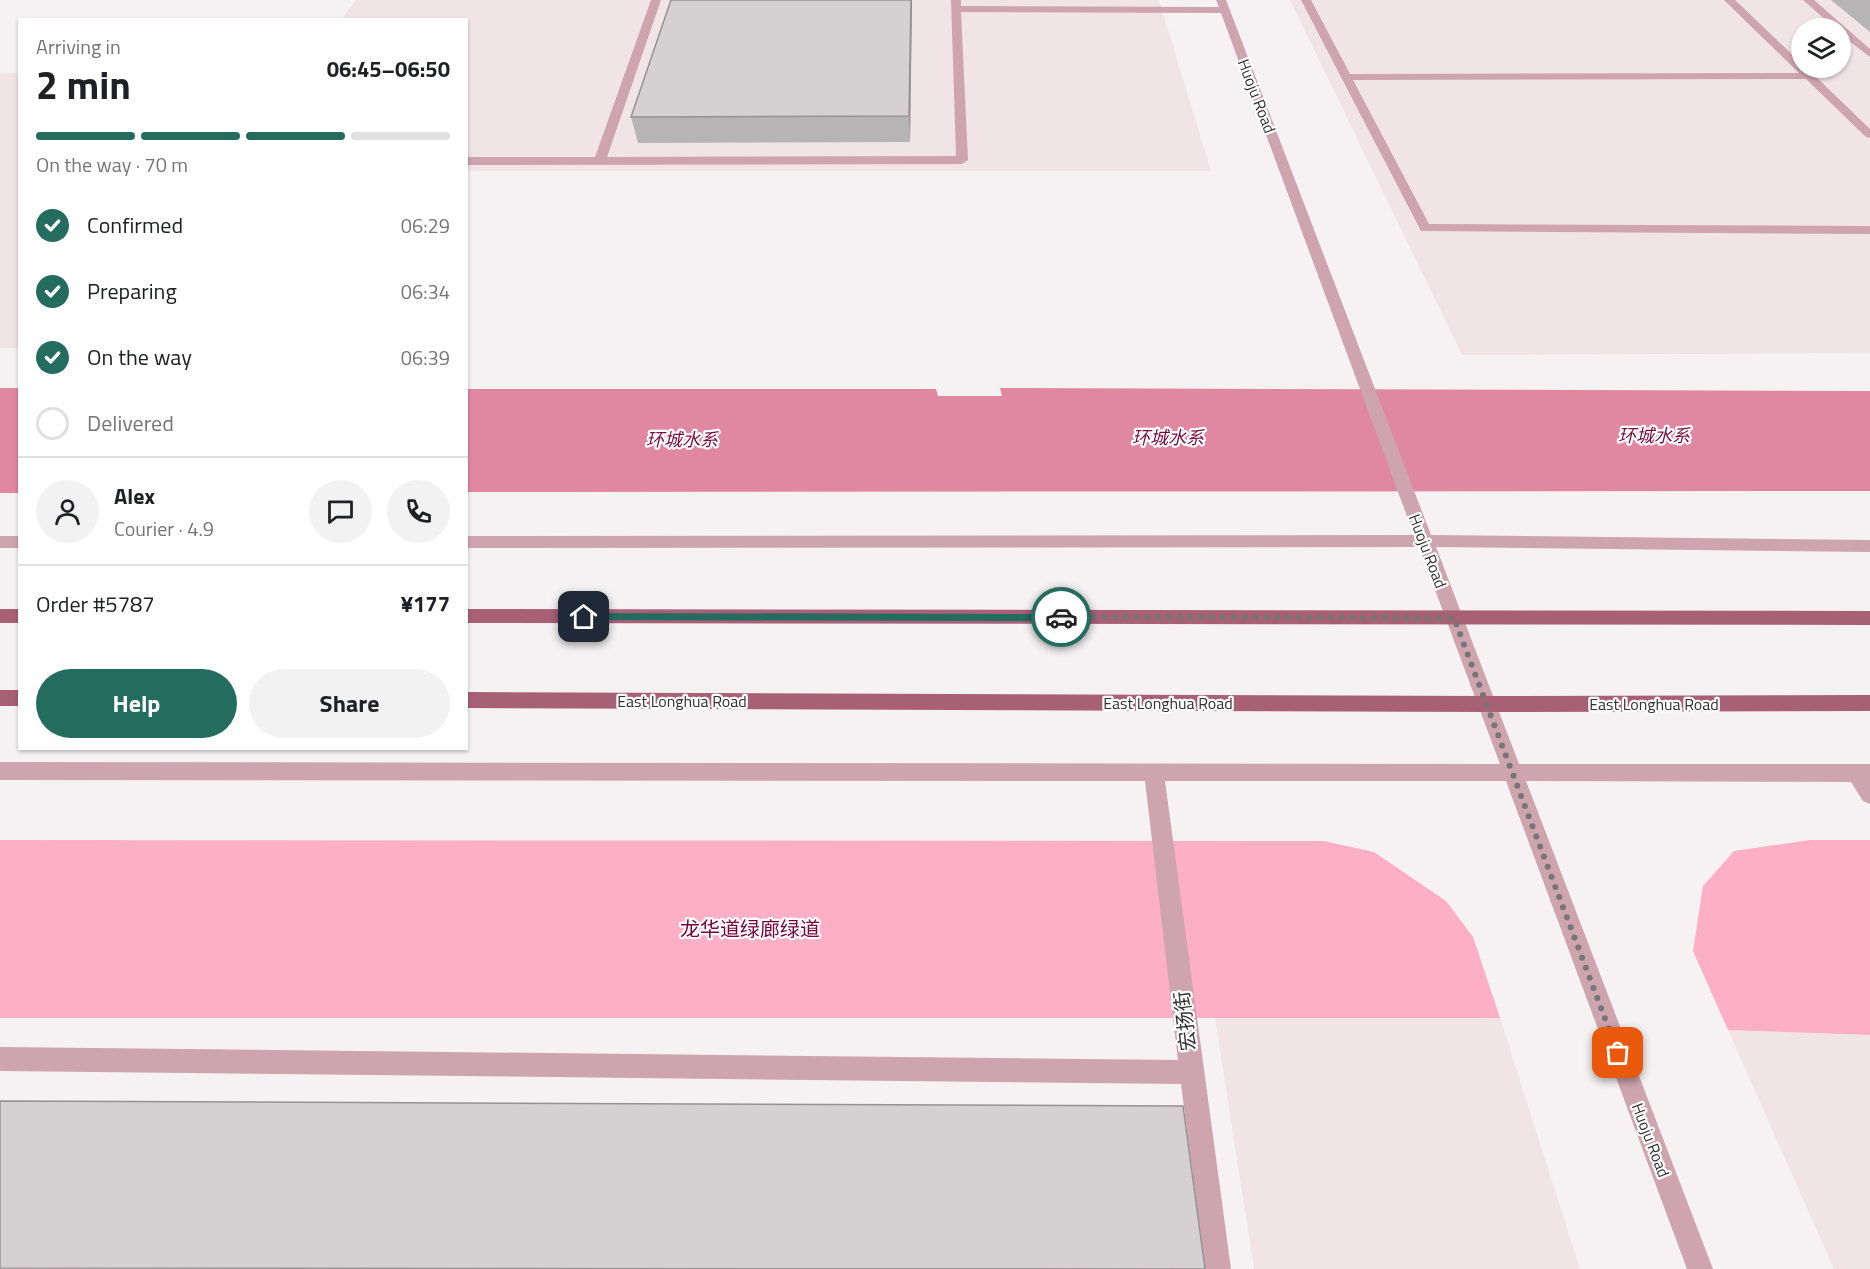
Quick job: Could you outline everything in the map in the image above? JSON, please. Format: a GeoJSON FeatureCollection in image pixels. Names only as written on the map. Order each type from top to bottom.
{"type":"FeatureCollection","features":[{"type":"Feature","properties":{"kind":"main road"},"geometry":{"type":"LineString","coordinates":[[0,616],[18,616]]}},
{"type":"Feature","properties":{"kind":"main road"},"geometry":{"type":"LineString","coordinates":[[468,616],[1870,618]]}},
{"type":"Feature","properties":{"kind":"main road"},"geometry":{"type":"LineString","coordinates":[[0,698],[18,698]]}},
{"type":"Feature","properties":{"kind":"main road","name":"East Longhua Road"},"geometry":{"type":"LineString","coordinates":[[468,700],[1486,704],[1870,703]]}},
{"type":"Feature","properties":{"kind":"street"},"geometry":{"type":"LineString","coordinates":[[600,161],[656,0]]}},
{"type":"Feature","properties":{"kind":"street"},"geometry":{"type":"LineString","coordinates":[[1306,0],[1425,228],[1870,230]]}},
{"type":"Feature","properties":{"kind":"street"},"geometry":{"type":"LineString","coordinates":[[1729,0],[1791,59]]}},
{"type":"Feature","properties":{"kind":"street"},"geometry":{"type":"LineString","coordinates":[[1808,0],[1870,54]]}},
{"type":"Feature","properties":{"kind":"street"},"geometry":{"type":"LineString","coordinates":[[468,161],[962,160],[956,5],[1223,5]]}},
{"type":"Feature","properties":{"kind":"street","name":"Huoju Road"},"geometry":{"type":"LineString","coordinates":[[1223,5],[1700,1269]]}},
{"type":"Feature","properties":{"kind":"street"},"geometry":{"type":"LineString","coordinates":[[1345,77],[1791,76]]}},
{"type":"Feature","properties":{"kind":"street"},"geometry":{"type":"LineString","coordinates":[[1811,78],[1870,135]]}},
{"type":"Feature","properties":{"kind":"street"},"geometry":{"type":"LineString","coordinates":[[0,542],[18,542]]}},
{"type":"Feature","properties":{"kind":"street"},"geometry":{"type":"LineString","coordinates":[[468,542],[1425,542],[1870,546]]}},
{"type":"Feature","properties":{"kind":"street"},"geometry":{"type":"LineString","coordinates":[[0,771],[1863,773],[1870,795]]}},
{"type":"Feature","properties":{"kind":"street","name":"宏扬街"},"geometry":{"type":"LineString","coordinates":[[1154,772],[1218,1269]]}},
{"type":"Feature","properties":{"kind":"street"},"geometry":{"type":"LineString","coordinates":[[0,1059],[1191,1072]]}},
{"type":"Feature","properties":{"kind":"shaded area"},"geometry":{"type":"Polygon","coordinates":[[[356,0],[1159,0],[1211,171],[468,171],[468,18],[342,18],[356,0]]]}},
{"type":"Feature","properties":{"kind":"shaded area"},"geometry":{"type":"Polygon","coordinates":[[[1290,0],[1870,0],[1870,353],[1462,355],[1290,0]]]}},
{"type":"Feature","properties":{"kind":"shaded area"},"geometry":{"type":"Polygon","coordinates":[[[0,73],[18,73],[18,348],[0,348],[0,73]]]}},
{"type":"Feature","properties":{"kind":"shaded area"},"geometry":{"type":"Polygon","coordinates":[[[1215,1018],[1500,1018],[1580,1269],[1254,1269],[1215,1018]]]}},
{"type":"Feature","properties":{"kind":"shaded area"},"geometry":{"type":"Polygon","coordinates":[[[1728,1030],[1870,1035],[1870,1269],[1834,1269],[1728,1030]]]}},
{"type":"Feature","properties":{"kind":"green space","name":"龙华道绿廊绿道"},"geometry":{"type":"Polygon","coordinates":[[[0,840],[1324,841],[1374,852],[1446,901],[1473,937],[1500,1018],[0,1018],[0,840]]]}},
{"type":"Feature","properties":{"kind":"green space"},"geometry":{"type":"Polygon","coordinates":[[[1810,840],[1870,840],[1870,1035],[1728,1030],[1693,951],[1703,886],[1734,851],[1810,840]]]}},
{"type":"Feature","properties":{"kind":"water"},"geometry":{"type":"Polygon","coordinates":[[[0,388],[18,388],[18,493],[0,493],[0,388]]]}},
{"type":"Feature","properties":{"kind":"water","name":"环城水系"},"geometry":{"type":"Polygon","coordinates":[[[1000,388],[1870,391],[1870,491],[468,492],[468,389],[936,389],[938,396],[1002,396],[1000,388]]]}},
{"type":"Feature","properties":{"kind":"building"},"geometry":{"type":"Polygon","coordinates":[[[671,0],[911,0],[909,116],[631,117],[671,0]]]}},
{"type":"Feature","properties":{"kind":"building"},"geometry":{"type":"Polygon","coordinates":[[[0,1101],[1183,1106],[1205,1269],[0,1268],[0,1101]]]}},
{"type":"Feature","properties":{"kind":"way so far"},"geometry":{"type":"LineString","coordinates":[[1061,617],[1454,618],[1618,1053]]}},
{"type":"Feature","properties":{"kind":"route"},"geometry":{"type":"LineString","coordinates":[[584,617],[1061,617]]}}]}
